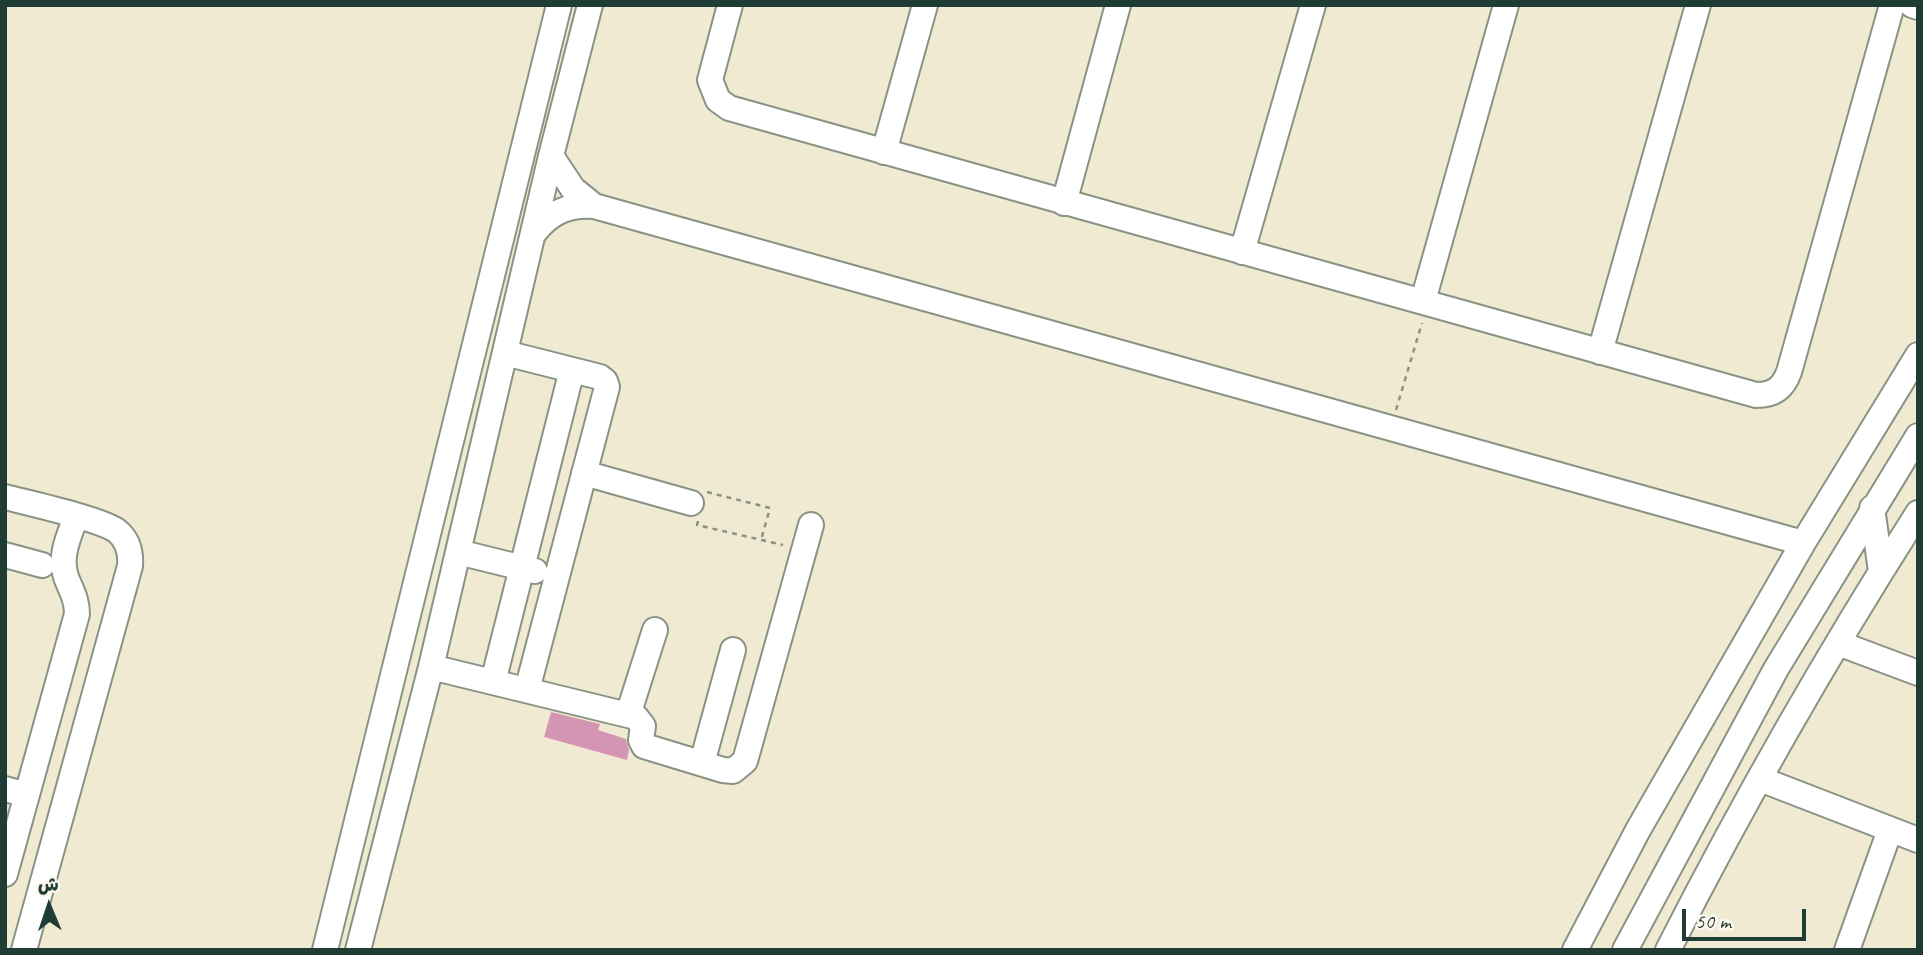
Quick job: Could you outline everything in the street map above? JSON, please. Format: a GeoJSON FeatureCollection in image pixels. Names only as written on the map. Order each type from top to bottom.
{"type":"FeatureCollection","features":[{"type":"Feature","properties":{"kind":"street"},"geometry":{"type":"LineString","coordinates":[[325,950],[559,5]]}},
{"type":"Feature","properties":{"kind":"street"},"geometry":{"type":"LineString","coordinates":[[358,950],[431,667],[551,156],[590,5]]}},
{"type":"Feature","properties":{"kind":"street"},"geometry":{"type":"LineString","coordinates":[[730,5],[711,73],[711,87],[718,100],[736,111],[1756,395],[1772,393],[1785,383],[1892,5]]}},
{"type":"Feature","properties":{"kind":"street"},"geometry":{"type":"LineString","coordinates":[[884,152],[925,5]]}},
{"type":"Feature","properties":{"kind":"street"},"geometry":{"type":"LineString","coordinates":[[1064,203],[1118,5]]}},
{"type":"Feature","properties":{"kind":"street"},"geometry":{"type":"LineString","coordinates":[[1242,252],[1313,5]]}},
{"type":"Feature","properties":{"kind":"street"},"geometry":{"type":"LineString","coordinates":[[1425,302],[1506,5]]}},
{"type":"Feature","properties":{"kind":"street"},"geometry":{"type":"LineString","coordinates":[[1600,352],[1699,5]]}},
{"type":"Feature","properties":{"kind":"street"},"geometry":{"type":"LineString","coordinates":[[1912,5],[1918,7]]}},
{"type":"Feature","properties":{"kind":"street"},"geometry":{"type":"LineString","coordinates":[[551,156],[564,179],[594,206]]}},
{"type":"Feature","properties":{"kind":"street"},"geometry":{"type":"LineString","coordinates":[[534,233],[541,223],[560,210],[583,205],[594,206],[1803,543]]}},
{"type":"Feature","properties":{"kind":"street"},"geometry":{"type":"LineString","coordinates":[[505,353],[600,377],[606,384],[527,690]]}},
{"type":"Feature","properties":{"kind":"street"},"geometry":{"type":"LineString","coordinates":[[1575,950],[1638,830],[1803,543],[1918,355]]}},
{"type":"Feature","properties":{"kind":"street"},"geometry":{"type":"LineString","coordinates":[[493,682],[572,370]]}},
{"type":"Feature","properties":{"kind":"street"},"geometry":{"type":"LineString","coordinates":[[1625,950],[1776,669],[1918,436]]}},
{"type":"Feature","properties":{"kind":"street"},"geometry":{"type":"LineString","coordinates":[[584,473],[698,506]]}},
{"type":"Feature","properties":{"kind":"street"},"geometry":{"type":"LineString","coordinates":[[5,497],[110,527],[118,532],[128,547],[130,566],[24,950]]}},
{"type":"Feature","properties":{"kind":"street"},"geometry":{"type":"LineString","coordinates":[[1872,508],[1881,571]]}},
{"type":"Feature","properties":{"kind":"street"},"geometry":{"type":"LineString","coordinates":[[1668,950],[1760,779],[1838,643],[1918,513]]}},
{"type":"Feature","properties":{"kind":"street"},"geometry":{"type":"LineString","coordinates":[[5,874],[16,792],[77,614],[76,597],[66,576],[63,559],[76,517]]}},
{"type":"Feature","properties":{"kind":"street"},"geometry":{"type":"LineString","coordinates":[[431,667],[628,715],[642,722],[641,740],[645,746],[728,771],[738,769],[745,761],[811,525]]}},
{"type":"Feature","properties":{"kind":"street"},"geometry":{"type":"LineString","coordinates":[[458,552],[555,576]]}},
{"type":"Feature","properties":{"kind":"street"},"geometry":{"type":"LineString","coordinates":[[5,555],[42,565]]}},
{"type":"Feature","properties":{"kind":"street"},"geometry":{"type":"LineString","coordinates":[[628,715],[655,630]]}},
{"type":"Feature","properties":{"kind":"street"},"geometry":{"type":"LineString","coordinates":[[1838,643],[1918,673]]}},
{"type":"Feature","properties":{"kind":"street"},"geometry":{"type":"LineString","coordinates":[[702,763],[733,650]]}},
{"type":"Feature","properties":{"kind":"street"},"geometry":{"type":"LineString","coordinates":[[1760,779],[1918,840]]}},
{"type":"Feature","properties":{"kind":"street"},"geometry":{"type":"LineString","coordinates":[[1847,950],[1890,830]]}},
{"type":"Feature","properties":{"kind":"street"},"geometry":{"type":"LineString","coordinates":[[1649,903],[1708,874]]}},
{"type":"Feature","properties":{"kind":"path"},"geometry":{"type":"LineString","coordinates":[[1391,428],[1425,302]]}},
{"type":"Feature","properties":{"kind":"path"},"geometry":{"type":"LineString","coordinates":[[761,540],[770,508],[707,492],[698,506],[697,525],[761,540],[804,550]]}},
{"type":"Feature","properties":{"kind":"building"},"geometry":{"type":"Polygon","coordinates":[[[551,712],[600,724],[598,730],[626,739],[629,750],[627,760],[544,737],[551,712]]]}}]}
